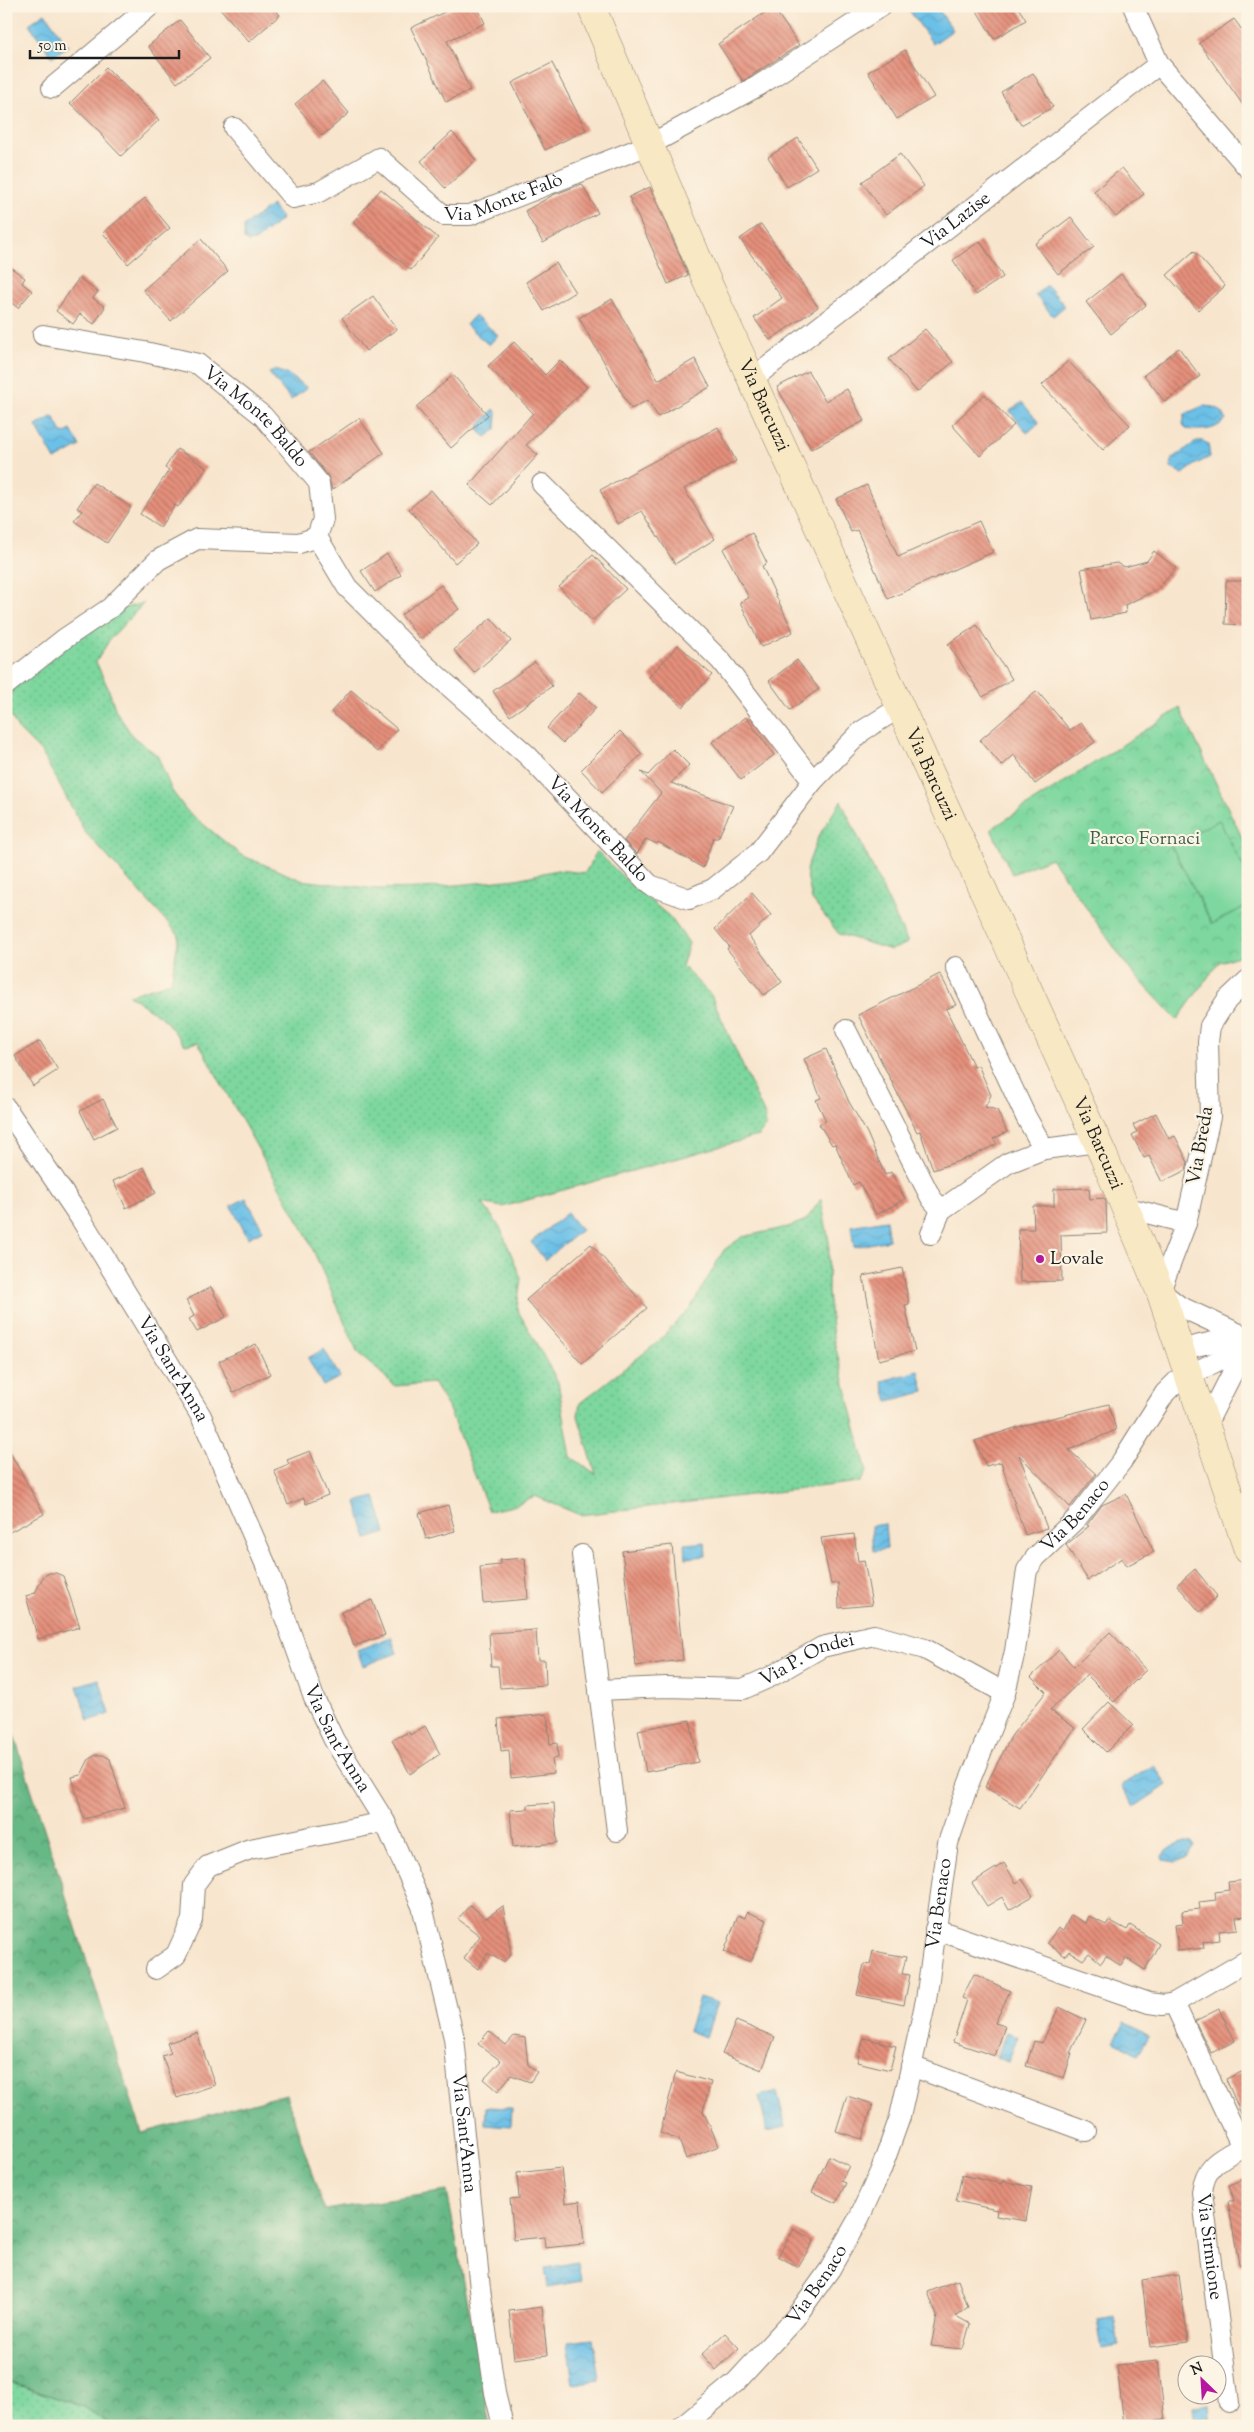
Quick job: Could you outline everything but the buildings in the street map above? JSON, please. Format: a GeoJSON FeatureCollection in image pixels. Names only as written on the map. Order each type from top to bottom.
{"type":"FeatureCollection","features":[{"type":"Feature","properties":{"kind":"street"},"geometry":{"type":"LineString","coordinates":[[52,88],[150,6]]}},
{"type":"Feature","properties":{"kind":"street","name":"Via Barcuzzi"},"geometry":{"type":"LineString","coordinates":[[591,6],[707,280],[1097,1142],[1160,1292],[1248,1550]]}},
{"type":"Feature","properties":{"kind":"street"},"geometry":{"type":"LineString","coordinates":[[651,144],[758,86],[881,6]]}},
{"type":"Feature","properties":{"kind":"street"},"geometry":{"type":"LineString","coordinates":[[1133,6],[1160,64],[1248,168]]}},
{"type":"Feature","properties":{"kind":"street","name":"Via Lazise"},"geometry":{"type":"LineString","coordinates":[[752,378],[1160,64]]}},
{"type":"Feature","properties":{"kind":"street","name":"Via Monte Falò"},"geometry":{"type":"LineString","coordinates":[[234,128],[293,198],[319,192],[379,158],[443,215],[470,215],[651,144]]}},
{"type":"Feature","properties":{"kind":"street","name":"Via Monte Baldo"},"geometry":{"type":"LineString","coordinates":[[43,335],[145,352],[198,364],[263,416],[319,483],[323,518],[317,537],[347,586],[424,664],[528,756],[650,886],[689,899],[713,889],[758,852],[813,781],[862,731],[899,708]]}},
{"type":"Feature","properties":{"kind":"street"},"geometry":{"type":"LineString","coordinates":[[542,484],[721,661],[813,781]]}},
{"type":"Feature","properties":{"kind":"street"},"geometry":{"type":"LineString","coordinates":[[6,685],[64,639],[110,608],[158,560],[197,539],[299,543],[317,537]]}},
{"type":"Feature","properties":{"kind":"street"},"geometry":{"type":"LineString","coordinates":[[956,967],[1026,1117],[1044,1150]]}},
{"type":"Feature","properties":{"kind":"street","name":"Via Breda"},"geometry":{"type":"LineString","coordinates":[[1160,1292],[1186,1223],[1210,1117],[1208,1042],[1210,1026],[1227,1000],[1248,980]]}},
{"type":"Feature","properties":{"kind":"street"},"geometry":{"type":"LineString","coordinates":[[846,1030],[931,1198],[941,1210]]}},
{"type":"Feature","properties":{"kind":"street","name":"Via Sant'Anna"},"geometry":{"type":"LineString","coordinates":[[6,1108],[81,1219],[201,1416],[268,1570],[314,1698],[334,1740],[385,1822],[422,1906],[454,2038],[480,2289],[495,2393],[503,2426]]}},
{"type":"Feature","properties":{"kind":"street"},"geometry":{"type":"LineString","coordinates":[[931,1234],[941,1210],[1008,1163],[1044,1150],[1097,1142]]}},
{"type":"Feature","properties":{"kind":"street"},"geometry":{"type":"LineString","coordinates":[[1124,1207],[1186,1223]]}},
{"type":"Feature","properties":{"kind":"street"},"geometry":{"type":"LineString","coordinates":[[1160,1292],[1179,1306],[1248,1340]]}},
{"type":"Feature","properties":{"kind":"street"},"geometry":{"type":"LineString","coordinates":[[1179,1350],[1226,1339],[1248,1340]]}},
{"type":"Feature","properties":{"kind":"street"},"geometry":{"type":"LineString","coordinates":[[1206,1424],[1248,1340]]}},
{"type":"Feature","properties":{"kind":"street","name":"Via Benaco"},"geometry":{"type":"LineString","coordinates":[[683,2426],[742,2375],[795,2318],[830,2269],[859,2218],[881,2170],[900,2117],[926,2000],[948,1843],[968,1785],[1005,1693],[1015,1651],[1027,1570],[1036,1557],[1076,1518],[1122,1461],[1165,1393],[1176,1382],[1233,1353],[1248,1340]]}},
{"type":"Feature","properties":{"kind":"street"},"geometry":{"type":"LineString","coordinates":[[582,1555],[617,1830]]}},
{"type":"Feature","properties":{"kind":"street","name":"Via P. Ondei"},"geometry":{"type":"LineString","coordinates":[[599,1690],[666,1687],[743,1689],[770,1677],[822,1647],[874,1635],[925,1649],[1005,1693]]}},
{"type":"Feature","properties":{"kind":"street"},"geometry":{"type":"LineString","coordinates":[[156,1969],[176,1955],[192,1920],[194,1885],[208,1866],[250,1848],[385,1822]]}},
{"type":"Feature","properties":{"kind":"street"},"geometry":{"type":"LineString","coordinates":[[935,1929],[1149,2003],[1163,2005],[1174,2003],[1248,1960]]}},
{"type":"Feature","properties":{"kind":"street","name":"Via Sirmione"},"geometry":{"type":"LineString","coordinates":[[1174,2003],[1242,2147],[1214,2165],[1203,2177],[1202,2192],[1229,2403]]}},
{"type":"Feature","properties":{"kind":"street"},"geometry":{"type":"LineString","coordinates":[[911,2066],[1086,2131]]}},
{"type":"Feature","properties":{"kind":"green space"},"geometry":{"type":"Polygon","coordinates":[[[144,603],[110,639],[96,662],[116,711],[133,737],[157,755],[172,791],[187,811],[241,855],[301,880],[377,889],[426,888],[517,879],[557,870],[585,873],[597,851],[626,880],[670,917],[689,943],[682,966],[711,995],[765,1116],[766,1126],[758,1136],[502,1207],[482,1203],[500,1227],[521,1278],[517,1309],[558,1382],[571,1457],[596,1474],[578,1416],[580,1403],[657,1343],[691,1307],[724,1250],[742,1237],[788,1227],[806,1220],[821,1199],[829,1242],[828,1292],[833,1337],[867,1472],[860,1482],[580,1515],[535,1496],[513,1506],[489,1511],[448,1407],[433,1383],[395,1386],[357,1351],[307,1236],[198,1042],[185,1045],[164,1019],[129,995],[171,982],[179,935],[85,832],[42,753],[18,729],[6,707],[6,696],[25,675],[113,611],[144,603]]]}},
{"type":"Feature","properties":{"kind":"green space","name":"Parco Fornaci"},"geometry":{"type":"Polygon","coordinates":[[[1180,708],[1248,850],[1248,953],[1219,962],[1177,1020],[1131,971],[1051,858],[1012,874],[991,829],[1180,708]]]}},
{"type":"Feature","properties":{"kind":"green space"},"geometry":{"type":"Polygon","coordinates":[[[841,801],[908,943],[891,950],[839,934],[812,900],[806,870],[818,837],[841,801]]]}},
{"type":"Feature","properties":{"kind":"green space"},"geometry":{"type":"Polygon","coordinates":[[[1219,820],[1248,876],[1248,905],[1212,924],[1171,845],[1219,820]]]}},
{"type":"Feature","properties":{"kind":"green space"},"geometry":{"type":"Polygon","coordinates":[[[6,1710],[142,2133],[286,2094],[324,2210],[447,2191],[491,2426],[113,2426],[84,2407],[6,2381],[6,1710]]]}},
{"type":"Feature","properties":{"kind":"green space"},"geometry":{"type":"Polygon","coordinates":[[[6,2381],[84,2407],[113,2426],[6,2426],[6,2381]]]}},
{"type":"Feature","properties":{"kind":"water"},"geometry":{"type":"Polygon","coordinates":[[[914,6],[936,6],[953,30],[933,44],[909,10],[914,6]]]}},
{"type":"Feature","properties":{"kind":"water"},"geometry":{"type":"Polygon","coordinates":[[[45,13],[68,46],[52,57],[29,24],[45,13]]]}},
{"type":"Feature","properties":{"kind":"water"},"geometry":{"type":"Polygon","coordinates":[[[272,205],[282,219],[255,241],[248,242],[244,239],[244,226],[272,205]]]}},
{"type":"Feature","properties":{"kind":"water"},"geometry":{"type":"Polygon","coordinates":[[[1047,285],[1065,306],[1053,316],[1035,295],[1047,285]]]}},
{"type":"Feature","properties":{"kind":"water"},"geometry":{"type":"Polygon","coordinates":[[[475,315],[498,335],[489,345],[466,325],[475,315]]]}},
{"type":"Feature","properties":{"kind":"water"},"geometry":{"type":"Polygon","coordinates":[[[276,370],[289,375],[307,388],[291,400],[269,373],[276,370]]]}},
{"type":"Feature","properties":{"kind":"water"},"geometry":{"type":"Polygon","coordinates":[[[1022,402],[1039,423],[1027,433],[1010,411],[1022,402]]]}},
{"type":"Feature","properties":{"kind":"water"},"geometry":{"type":"Polygon","coordinates":[[[1203,406],[1217,408],[1226,419],[1213,428],[1186,429],[1183,424],[1185,414],[1203,406]]]}},
{"type":"Feature","properties":{"kind":"water"},"geometry":{"type":"Polygon","coordinates":[[[494,409],[497,413],[496,429],[486,437],[479,431],[479,426],[494,409]]]}},
{"type":"Feature","properties":{"kind":"water"},"geometry":{"type":"Polygon","coordinates":[[[53,416],[63,434],[71,430],[80,446],[55,460],[36,426],[53,416]]]}},
{"type":"Feature","properties":{"kind":"water"},"geometry":{"type":"Polygon","coordinates":[[[1197,441],[1203,441],[1208,444],[1210,457],[1196,464],[1183,474],[1171,468],[1172,459],[1197,441]]]}},
{"type":"Feature","properties":{"kind":"water"},"geometry":{"type":"Polygon","coordinates":[[[246,1198],[263,1230],[248,1238],[231,1206],[246,1198]]]}},
{"type":"Feature","properties":{"kind":"water"},"geometry":{"type":"Polygon","coordinates":[[[567,1213],[581,1230],[545,1260],[531,1242],[567,1213]]]}},
{"type":"Feature","properties":{"kind":"water"},"geometry":{"type":"Polygon","coordinates":[[[886,1220],[889,1240],[854,1247],[851,1226],[886,1220]]]}},
{"type":"Feature","properties":{"kind":"water"},"geometry":{"type":"Polygon","coordinates":[[[324,1349],[340,1377],[323,1386],[308,1358],[324,1349]]]}},
{"type":"Feature","properties":{"kind":"water"},"geometry":{"type":"Polygon","coordinates":[[[919,1371],[924,1392],[888,1401],[882,1381],[919,1371]]]}},
{"type":"Feature","properties":{"kind":"water"},"geometry":{"type":"Polygon","coordinates":[[[375,1497],[386,1533],[367,1539],[356,1502],[375,1497]]]}},
{"type":"Feature","properties":{"kind":"water"},"geometry":{"type":"Polygon","coordinates":[[[885,1524],[887,1549],[873,1551],[871,1526],[885,1524]]]}},
{"type":"Feature","properties":{"kind":"water"},"geometry":{"type":"Polygon","coordinates":[[[705,1542],[706,1556],[686,1558],[685,1544],[705,1542]]]}},
{"type":"Feature","properties":{"kind":"water"},"geometry":{"type":"Polygon","coordinates":[[[391,1637],[397,1653],[363,1666],[357,1650],[391,1637]]]}},
{"type":"Feature","properties":{"kind":"water"},"geometry":{"type":"Polygon","coordinates":[[[99,1679],[110,1714],[88,1721],[77,1686],[99,1679]]]}},
{"type":"Feature","properties":{"kind":"water"},"geometry":{"type":"Polygon","coordinates":[[[1154,1765],[1167,1785],[1134,1807],[1121,1786],[1154,1765]]]}},
{"type":"Feature","properties":{"kind":"water"},"geometry":{"type":"Polygon","coordinates":[[[1185,1842],[1192,1842],[1194,1846],[1188,1857],[1176,1862],[1163,1860],[1162,1856],[1168,1849],[1185,1842]]]}},
{"type":"Feature","properties":{"kind":"water"},"geometry":{"type":"Polygon","coordinates":[[[699,1997],[717,2003],[706,2037],[688,2031],[699,1997]]]}},
{"type":"Feature","properties":{"kind":"water"},"geometry":{"type":"Polygon","coordinates":[[[1125,2022],[1149,2036],[1138,2054],[1114,2041],[1125,2022]]]}},
{"type":"Feature","properties":{"kind":"water"},"geometry":{"type":"Polygon","coordinates":[[[1006,2032],[1018,2036],[1008,2062],[997,2058],[1006,2032]]]}},
{"type":"Feature","properties":{"kind":"water"},"geometry":{"type":"Polygon","coordinates":[[[777,2091],[786,2127],[767,2131],[759,2096],[777,2091]]]}},
{"type":"Feature","properties":{"kind":"water"},"geometry":{"type":"Polygon","coordinates":[[[486,2107],[512,2108],[511,2126],[485,2124],[486,2107]]]}},
{"type":"Feature","properties":{"kind":"water"},"geometry":{"type":"Polygon","coordinates":[[[578,2262],[581,2281],[548,2287],[545,2268],[578,2262]]]}},
{"type":"Feature","properties":{"kind":"water"},"geometry":{"type":"Polygon","coordinates":[[[1114,2316],[1119,2346],[1102,2349],[1097,2319],[1114,2316]]]}},
{"type":"Feature","properties":{"kind":"water"},"geometry":{"type":"Polygon","coordinates":[[[593,2339],[599,2380],[573,2384],[567,2342],[593,2339]]]}},
{"type":"Feature","properties":{"kind":"water"},"geometry":{"type":"Polygon","coordinates":[[[1208,2404],[1210,2426],[1195,2426],[1193,2406],[1208,2404]]]}},
{"type":"Feature","properties":{"kind":"place","name":"Lovale"},"geometry":{"type":"Point","coordinates":[1040,1259]}}]}
